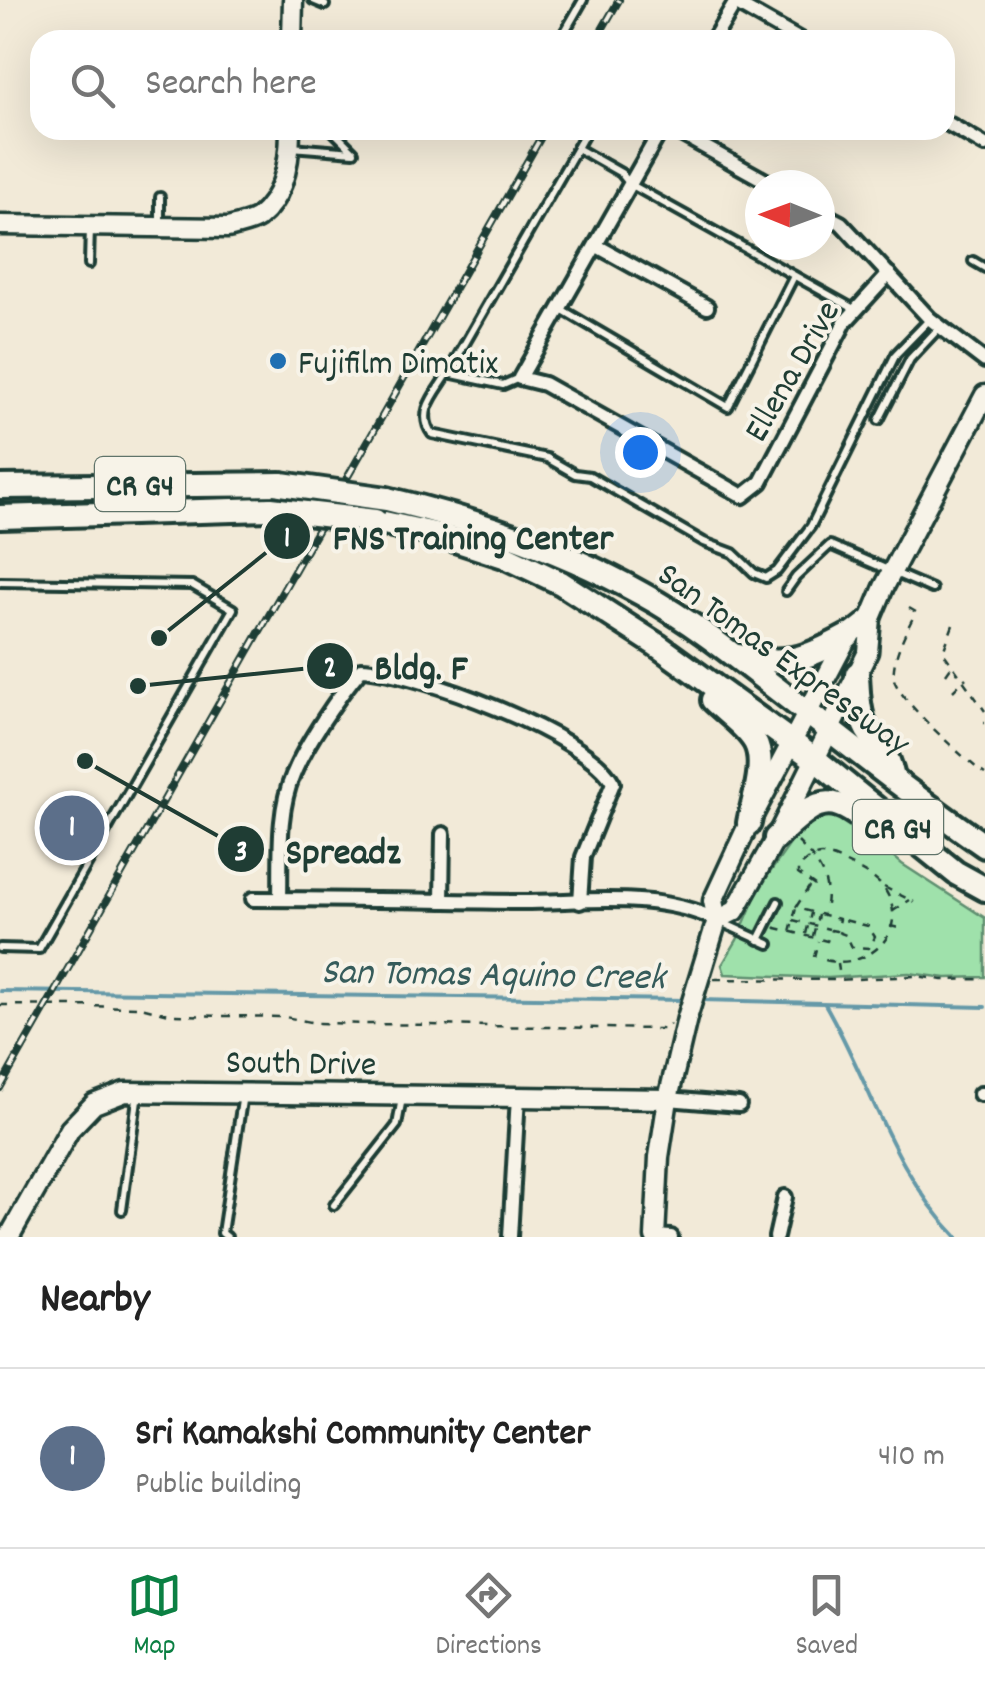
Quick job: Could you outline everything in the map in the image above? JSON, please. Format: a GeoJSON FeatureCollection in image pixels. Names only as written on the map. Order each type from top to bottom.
{"type":"FeatureCollection","features":[{"type":"Feature","properties":{"kind":"highway","name":"San Tomas Expressway"},"geometry":{"type":"LineString","coordinates":[[0,486],[322,487],[387,499],[496,528],[582,562],[645,595],[733,654],[985,846]]}},
{"type":"Feature","properties":{"kind":"highway","name":"San Tomas Expressway"},"geometry":{"type":"LineString","coordinates":[[0,518],[270,508],[375,521],[443,536],[504,556],[561,584],[658,645],[816,760],[956,872],[985,889]]}},
{"type":"Feature","properties":{"kind":"highway"},"geometry":{"type":"LineString","coordinates":[[733,654],[790,662],[818,653],[848,636]]}},
{"type":"Feature","properties":{"kind":"highway"},"geometry":{"type":"LineString","coordinates":[[658,645],[754,742],[758,769],[749,824]]}},
{"type":"Feature","properties":{"kind":"highway"},"geometry":{"type":"LineString","coordinates":[[857,674],[862,717],[869,733],[887,752],[893,778]]}},
{"type":"Feature","properties":{"kind":"highway"},"geometry":{"type":"LineString","coordinates":[[784,838],[812,807],[838,803],[896,844],[956,872]]}},
{"type":"Feature","properties":{"kind":"main road"},"geometry":{"type":"LineString","coordinates":[[292,30],[293,0]]}},
{"type":"Feature","properties":{"kind":"main road"},"geometry":{"type":"LineString","coordinates":[[0,225],[228,228],[257,219],[273,199],[290,164],[290,140]]}},
{"type":"Feature","properties":{"kind":"main road"},"geometry":{"type":"LineString","coordinates":[[717,920],[735,911],[784,838],[868,652],[871,618],[985,395]]}},
{"type":"Feature","properties":{"kind":"main road"},"geometry":{"type":"LineString","coordinates":[[655,1237],[659,1156],[668,1099],[686,1018],[717,920],[713,901],[848,636],[871,618]]}},
{"type":"Feature","properties":{"kind":"main road","name":"South Drive"},"geometry":{"type":"LineString","coordinates":[[13,1235],[81,1115],[110,1097],[138,1091],[668,1099]]}},
{"type":"Feature","properties":{"kind":"street"},"geometry":{"type":"LineString","coordinates":[[719,30],[736,2],[783,30]]}},
{"type":"Feature","properties":{"kind":"street"},"geometry":{"type":"LineString","coordinates":[[955,128],[985,144]]}},
{"type":"Feature","properties":{"kind":"street"},"geometry":{"type":"LineString","coordinates":[[520,378],[654,140]]}},
{"type":"Feature","properties":{"kind":"street"},"geometry":{"type":"LineString","coordinates":[[692,140],[745,170]]}},
{"type":"Feature","properties":{"kind":"street"},"geometry":{"type":"LineString","coordinates":[[835,220],[935,323],[985,361]]}},
{"type":"Feature","properties":{"kind":"street"},"geometry":{"type":"LineString","coordinates":[[597,246],[706,307]]}},
{"type":"Feature","properties":{"kind":"street","name":"Ellena Drive"},"geometry":{"type":"LineString","coordinates":[[520,378],[544,384],[743,496],[761,482],[845,322],[889,274]]}},
{"type":"Feature","properties":{"kind":"street"},"geometry":{"type":"LineString","coordinates":[[280,899],[281,834],[292,776],[346,686],[361,669],[387,670],[502,708],[581,752],[608,774],[613,783],[583,857],[580,902]]}},
{"type":"Feature","properties":{"kind":"street"},"geometry":{"type":"LineString","coordinates":[[442,901],[443,834]]}},
{"type":"Feature","properties":{"kind":"street"},"geometry":{"type":"LineString","coordinates":[[253,899],[661,901],[697,910],[717,920]]}},
{"type":"Feature","properties":{"kind":"street"},"geometry":{"type":"LineString","coordinates":[[510,1237],[518,1096]]}},
{"type":"Feature","properties":{"kind":"street"},"geometry":{"type":"LineString","coordinates":[[668,1099],[739,1105]]}},
{"type":"Feature","properties":{"kind":"street"},"geometry":{"type":"LineString","coordinates":[[776,1237],[786,1198]]}},
{"type":"Feature","properties":{"kind":"street"},"geometry":{"type":"LineString","coordinates":[[655,1237],[671,1237]]}},
{"type":"Feature","properties":{"kind":"lane"},"geometry":{"type":"LineString","coordinates":[[313,0],[325,5]]}},
{"type":"Feature","properties":{"kind":"lane"},"geometry":{"type":"LineString","coordinates":[[566,30],[583,0]]}},
{"type":"Feature","properties":{"kind":"lane"},"geometry":{"type":"LineString","coordinates":[[299,140],[354,152],[342,140]]}},
{"type":"Feature","properties":{"kind":"lane"},"geometry":{"type":"LineString","coordinates":[[581,140],[425,410],[425,425],[432,434],[547,458],[575,474],[590,476],[704,542],[733,554],[754,574],[766,578],[776,571],[810,526],[896,354],[935,323]]}},
{"type":"Feature","properties":{"kind":"lane"},"geometry":{"type":"LineString","coordinates":[[577,148],[622,173],[630,184],[856,310]]}},
{"type":"Feature","properties":{"kind":"lane"},"geometry":{"type":"LineString","coordinates":[[160,197],[160,227]]}},
{"type":"Feature","properties":{"kind":"lane"},"geometry":{"type":"LineString","coordinates":[[89,264],[90,226]]}},
{"type":"Feature","properties":{"kind":"lane"},"geometry":{"type":"LineString","coordinates":[[973,260],[985,268]]}},
{"type":"Feature","properties":{"kind":"lane"},"geometry":{"type":"LineString","coordinates":[[561,308],[728,407],[794,276]]}},
{"type":"Feature","properties":{"kind":"lane"},"geometry":{"type":"LineString","coordinates":[[879,420],[910,358],[935,323]]}},
{"type":"Feature","properties":{"kind":"lane"},"geometry":{"type":"LineString","coordinates":[[448,373],[503,385],[520,378]]}},
{"type":"Feature","properties":{"kind":"lane"},"geometry":{"type":"LineString","coordinates":[[786,591],[796,576],[830,545],[932,590]]}},
{"type":"Feature","properties":{"kind":"lane"},"geometry":{"type":"LineString","coordinates":[[0,582],[192,584],[233,609],[39,949],[0,948]]}},
{"type":"Feature","properties":{"kind":"lane"},"geometry":{"type":"LineString","coordinates":[[759,940],[778,902]]}},
{"type":"Feature","properties":{"kind":"lane"},"geometry":{"type":"LineString","coordinates":[[717,920],[768,944]]}},
{"type":"Feature","properties":{"kind":"lane"},"geometry":{"type":"LineString","coordinates":[[122,1210],[138,1091]]}},
{"type":"Feature","properties":{"kind":"lane"},"geometry":{"type":"LineString","coordinates":[[227,1237],[222,1233],[244,1092]]}},
{"type":"Feature","properties":{"kind":"lane"},"geometry":{"type":"LineString","coordinates":[[334,1204],[397,1125],[402,1094]]}},
{"type":"Feature","properties":{"kind":"path"},"geometry":{"type":"LineString","coordinates":[[909,608],[916,612],[895,664],[895,684],[908,702],[985,774]]}},
{"type":"Feature","properties":{"kind":"path"},"geometry":{"type":"LineString","coordinates":[[953,626],[943,652],[985,711]]}},
{"type":"Feature","properties":{"kind":"path"},"geometry":{"type":"LineString","coordinates":[[946,674],[953,663]]}},
{"type":"Feature","properties":{"kind":"path"},"geometry":{"type":"LineString","coordinates":[[953,692],[964,679]]}},
{"type":"Feature","properties":{"kind":"path"},"geometry":{"type":"LineString","coordinates":[[784,838],[811,856],[826,882],[828,894],[812,937]]}},
{"type":"Feature","properties":{"kind":"path"},"geometry":{"type":"LineString","coordinates":[[790,932],[796,908],[813,884],[798,874],[811,856],[828,854],[868,874],[888,897],[890,926],[884,942],[872,954],[838,962],[825,960]]}},
{"type":"Feature","properties":{"kind":"path"},"geometry":{"type":"LineString","coordinates":[[880,885],[912,900],[891,911]]}},
{"type":"Feature","properties":{"kind":"path"},"geometry":{"type":"LineString","coordinates":[[796,908],[872,929],[875,939],[869,948]]}},
{"type":"Feature","properties":{"kind":"path"},"geometry":{"type":"LineString","coordinates":[[806,936],[812,912]]}},
{"type":"Feature","properties":{"kind":"path"},"geometry":{"type":"LineString","coordinates":[[765,925],[828,941],[839,919]]}},
{"type":"Feature","properties":{"kind":"path"},"geometry":{"type":"LineString","coordinates":[[793,920],[833,930],[846,936],[854,948],[869,948]]}},
{"type":"Feature","properties":{"kind":"path"},"geometry":{"type":"LineString","coordinates":[[890,926],[903,929]]}},
{"type":"Feature","properties":{"kind":"path"},"geometry":{"type":"LineString","coordinates":[[814,957],[819,939]]}},
{"type":"Feature","properties":{"kind":"path"},"geometry":{"type":"LineString","coordinates":[[869,948],[872,954]]}},
{"type":"Feature","properties":{"kind":"path"},"geometry":{"type":"LineString","coordinates":[[838,962],[840,979]]}},
{"type":"Feature","properties":{"kind":"path"},"geometry":{"type":"LineString","coordinates":[[716,976],[985,979]]}},
{"type":"Feature","properties":{"kind":"path"},"geometry":{"type":"LineString","coordinates":[[0,1005],[141,1007],[173,1015],[285,1017],[316,1023],[665,1028]]}},
{"type":"Feature","properties":{"kind":"green space"},"geometry":{"type":"Polygon","coordinates":[[[820,813],[846,815],[902,864],[985,918],[985,977],[946,978],[909,973],[828,978],[725,974],[722,965],[759,888],[802,827],[820,813]]]}},
{"type":"Feature","properties":{"kind":"waterway","name":"San Tomas Aquino Creek"},"geometry":{"type":"LineString","coordinates":[[0,991],[686,1000]]}},
{"type":"Feature","properties":{"kind":"waterway","name":"San Tomas Aquino Creek"},"geometry":{"type":"LineString","coordinates":[[700,1000],[985,1007]]}},
{"type":"Feature","properties":{"kind":"waterway"},"geometry":{"type":"LineString","coordinates":[[825,1004],[915,1183],[957,1237]]}},
{"type":"Feature","properties":{"kind":"railway"},"geometry":{"type":"LineString","coordinates":[[602,30],[619,0]]}},
{"type":"Feature","properties":{"kind":"railway"},"geometry":{"type":"LineString","coordinates":[[0,1088],[539,140]]}},
{"type":"Feature","properties":{"kind":"place","name":"Fujifilm Dimatix"},"geometry":{"type":"Point","coordinates":[278,361]}},
{"type":"Feature","properties":{"kind":"place","name":"FNS Training Center"},"geometry":{"type":"Point","coordinates":[159,638]}},
{"type":"Feature","properties":{"kind":"place","name":"Bldg. F"},"geometry":{"type":"Point","coordinates":[138,686]}},
{"type":"Feature","properties":{"kind":"place","name":"Spreadz"},"geometry":{"type":"Point","coordinates":[85,761]}},
{"type":"Feature","properties":{"kind":"place","name":"Sri Kamakshi Community Center"},"geometry":{"type":"Point","coordinates":[72,828]}}]}
